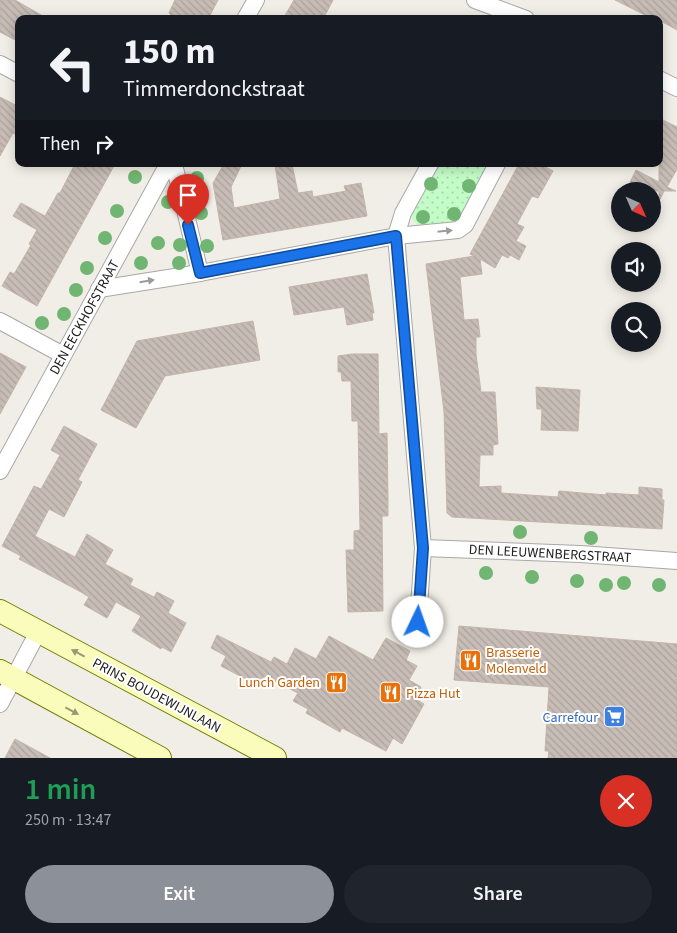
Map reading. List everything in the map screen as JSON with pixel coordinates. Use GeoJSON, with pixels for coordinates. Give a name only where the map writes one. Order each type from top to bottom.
{"type":"FeatureCollection","features":[{"type":"Feature","properties":{"kind":"main road","name":"PRINS BOUDEWIJNLAAN"},"geometry":{"type":"LineString","coordinates":[[0,611],[275,758]]}},
{"type":"Feature","properties":{"kind":"main road"},"geometry":{"type":"LineString","coordinates":[[7,675],[160,758]]}},
{"type":"Feature","properties":{"kind":"street"},"geometry":{"type":"LineString","coordinates":[[247,15],[256,0]]}},
{"type":"Feature","properties":{"kind":"street"},"geometry":{"type":"LineString","coordinates":[[475,0],[510,15]]}},
{"type":"Feature","properties":{"kind":"street"},"geometry":{"type":"LineString","coordinates":[[0,64],[15,72]]}},
{"type":"Feature","properties":{"kind":"street"},"geometry":{"type":"LineString","coordinates":[[663,81],[677,88]]}},
{"type":"Feature","properties":{"kind":"street","name":"DEN EECKHOFSTRAAT"},"geometry":{"type":"LineString","coordinates":[[0,471],[166,167]]}},
{"type":"Feature","properties":{"kind":"street"},"geometry":{"type":"LineString","coordinates":[[175,167],[200,273]]}},
{"type":"Feature","properties":{"kind":"street"},"geometry":{"type":"LineString","coordinates":[[418,622],[423,548],[396,236],[403,213],[428,167]]}},
{"type":"Feature","properties":{"kind":"street"},"geometry":{"type":"LineString","coordinates":[[99,289],[200,273],[396,236],[458,230],[465,225],[495,167]]}},
{"type":"Feature","properties":{"kind":"street"},"geometry":{"type":"LineString","coordinates":[[0,321],[63,355]]}},
{"type":"Feature","properties":{"kind":"street","name":"DEN LEEUWENBERGSTRAAT"},"geometry":{"type":"LineString","coordinates":[[423,548],[580,554],[677,561]]}},
{"type":"Feature","properties":{"kind":"street"},"geometry":{"type":"LineString","coordinates":[[0,704],[7,675],[38,632]]}},
{"type":"Feature","properties":{"kind":"green space"},"geometry":{"type":"Polygon","coordinates":[[[435,167],[486,167],[456,221],[423,226],[414,220],[411,214],[435,167]]]}},
{"type":"Feature","properties":{"kind":"building"},"geometry":{"type":"Polygon","coordinates":[[[0,0],[15,0],[41,15],[15,15],[15,40],[0,32],[0,0]]]}},
{"type":"Feature","properties":{"kind":"building"},"geometry":{"type":"Polygon","coordinates":[[[175,0],[218,0],[210,15],[171,15],[169,13],[175,0]]]}},
{"type":"Feature","properties":{"kind":"building"},"geometry":{"type":"Polygon","coordinates":[[[294,0],[333,0],[325,15],[285,15],[294,0]]]}},
{"type":"Feature","properties":{"kind":"building"},"geometry":{"type":"Polygon","coordinates":[[[615,0],[677,0],[677,30],[663,22],[663,15],[645,15],[615,0]]]}},
{"type":"Feature","properties":{"kind":"building"},"geometry":{"type":"Polygon","coordinates":[[[0,97],[15,105],[15,134],[13,133],[0,156],[0,97]]]}},
{"type":"Feature","properties":{"kind":"building"},"geometry":{"type":"Polygon","coordinates":[[[663,120],[677,127],[677,169],[667,187],[676,191],[664,191],[661,197],[659,167],[663,167],[663,120]]]}},
{"type":"Feature","properties":{"kind":"building"},"geometry":{"type":"Polygon","coordinates":[[[73,167],[113,167],[37,306],[2,286],[10,272],[14,274],[31,245],[29,244],[37,230],[13,216],[21,203],[45,216],[58,193],[60,193],[73,167]]]}},
{"type":"Feature","properties":{"kind":"building"},"geometry":{"type":"Polygon","coordinates":[[[222,167],[241,167],[231,187],[234,208],[280,199],[275,167],[293,167],[298,193],[312,191],[313,197],[346,191],[344,186],[361,183],[367,216],[223,240],[213,183],[222,167]]]}},
{"type":"Feature","properties":{"kind":"building"},"geometry":{"type":"Polygon","coordinates":[[[517,167],[546,167],[553,171],[538,198],[532,196],[517,224],[524,227],[516,241],[526,246],[519,260],[510,255],[508,258],[502,255],[495,268],[480,259],[482,274],[460,277],[464,320],[478,319],[480,337],[476,337],[476,354],[481,392],[495,392],[498,444],[493,445],[493,455],[480,455],[479,487],[501,486],[501,493],[558,497],[559,491],[606,495],[606,493],[639,495],[639,487],[662,489],[662,500],[664,500],[662,529],[452,517],[447,513],[444,412],[426,264],[474,256],[470,254],[517,167]]]}},
{"type":"Feature","properties":{"kind":"building"},"geometry":{"type":"Polygon","coordinates":[[[636,170],[659,182],[630,182],[636,170]]]}},
{"type":"Feature","properties":{"kind":"building"},"geometry":{"type":"Polygon","coordinates":[[[367,274],[374,313],[372,313],[373,320],[347,325],[344,307],[294,315],[289,287],[367,274]]]}},
{"type":"Feature","properties":{"kind":"building"},"geometry":{"type":"Polygon","coordinates":[[[253,321],[260,360],[165,376],[136,428],[101,410],[137,341],[253,321]]]}},
{"type":"Feature","properties":{"kind":"building"},"geometry":{"type":"Polygon","coordinates":[[[0,353],[26,367],[0,414],[0,353]]]}},
{"type":"Feature","properties":{"kind":"building"},"geometry":{"type":"Polygon","coordinates":[[[378,354],[379,434],[387,433],[388,516],[382,516],[383,611],[348,612],[346,550],[354,550],[354,531],[360,530],[358,421],[352,421],[351,381],[342,381],[341,372],[338,372],[338,356],[378,354]]]}},
{"type":"Feature","properties":{"kind":"building"},"geometry":{"type":"Polygon","coordinates":[[[536,387],[580,390],[578,431],[541,430],[542,409],[537,409],[536,387]]]}},
{"type":"Feature","properties":{"kind":"building"},"geometry":{"type":"Polygon","coordinates":[[[64,426],[97,444],[78,480],[82,482],[64,517],[49,509],[35,536],[75,557],[87,534],[113,550],[105,564],[133,579],[130,585],[154,597],[157,592],[174,601],[168,613],[186,623],[171,652],[162,647],[161,649],[132,631],[141,616],[116,602],[107,618],[84,605],[89,597],[19,559],[21,556],[2,546],[34,486],[41,489],[60,455],[51,450],[64,426]]]}},
{"type":"Feature","properties":{"kind":"building","name":"Carrefour"},"geometry":{"type":"Polygon","coordinates":[[[459,626],[677,644],[677,758],[548,758],[549,751],[545,751],[549,687],[454,680],[459,626]]]}},
{"type":"Feature","properties":{"kind":"building"},"geometry":{"type":"Polygon","coordinates":[[[217,635],[271,662],[274,657],[287,664],[295,648],[316,659],[329,636],[373,660],[386,638],[410,651],[406,660],[417,666],[409,680],[421,687],[415,699],[424,704],[402,744],[393,738],[386,751],[342,728],[340,732],[306,713],[308,709],[293,701],[298,693],[265,676],[259,686],[221,666],[226,656],[211,648],[217,635]]]}},
{"type":"Feature","properties":{"kind":"building"},"geometry":{"type":"Polygon","coordinates":[[[15,739],[50,758],[5,758],[15,739]]]}},
{"type":"Feature","properties":{"kind":"place","name":"Brasserie Molenveld"},"geometry":{"type":"Point","coordinates":[470,660]}},
{"type":"Feature","properties":{"kind":"place","name":"Lunch Garden"},"geometry":{"type":"Point","coordinates":[336,682]}},
{"type":"Feature","properties":{"kind":"place","name":"Pizza Hut"},"geometry":{"type":"Point","coordinates":[390,693]}},
{"type":"Feature","properties":{"kind":"place","name":"Carrefour"},"geometry":{"type":"Point","coordinates":[614,717]}},
{"type":"Feature","properties":{"kind":"route"},"geometry":{"type":"LineString","coordinates":[[188,225],[200,273],[396,236],[423,548],[418,622]]}}]}
